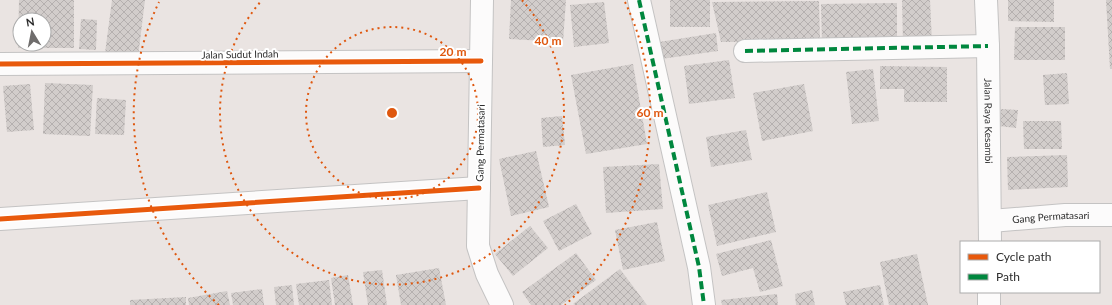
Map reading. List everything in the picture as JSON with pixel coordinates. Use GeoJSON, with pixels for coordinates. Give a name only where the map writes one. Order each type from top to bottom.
{"type":"FeatureCollection","features":[{"type":"Feature","properties":{"kind":"street","name":"Gang Permatasari"},"geometry":{"type":"LineString","coordinates":[[482,0],[478,246],[486,274],[502,305]]}},
{"type":"Feature","properties":{"kind":"street"},"geometry":{"type":"LineString","coordinates":[[639,0],[699,267],[704,305]]}},
{"type":"Feature","properties":{"kind":"street","name":"Jalan Raya Kesambi"},"geometry":{"type":"LineString","coordinates":[[986,0],[988,46],[990,232]]}},
{"type":"Feature","properties":{"kind":"street"},"geometry":{"type":"LineString","coordinates":[[744,51],[988,46]]}},
{"type":"Feature","properties":{"kind":"street","name":"Jalan Sudut Indah"},"geometry":{"type":"LineString","coordinates":[[0,64],[481,61]]}},
{"type":"Feature","properties":{"kind":"street"},"geometry":{"type":"LineString","coordinates":[[0,219],[479,188]]}},
{"type":"Feature","properties":{"kind":"street","name":"Gang Permatasari"},"geometry":{"type":"LineString","coordinates":[[990,232],[1065,215],[1112,215]]}},
{"type":"Feature","properties":{"kind":"street"},"geometry":{"type":"LineString","coordinates":[[989,293],[989,305]]}},
{"type":"Feature","properties":{"kind":"building"},"geometry":{"type":"Polygon","coordinates":[[[19,0],[74,0],[74,48],[52,48],[52,12],[19,12],[19,0]]]}},
{"type":"Feature","properties":{"kind":"building"},"geometry":{"type":"Polygon","coordinates":[[[112,0],[145,0],[138,57],[105,53],[112,0]]]}},
{"type":"Feature","properties":{"kind":"building"},"geometry":{"type":"Polygon","coordinates":[[[511,0],[566,0],[563,42],[509,39],[511,0]]]}},
{"type":"Feature","properties":{"kind":"building"},"geometry":{"type":"Polygon","coordinates":[[[670,0],[710,0],[710,27],[670,27],[670,0]]]}},
{"type":"Feature","properties":{"kind":"building"},"geometry":{"type":"Polygon","coordinates":[[[902,0],[930,0],[932,42],[903,43],[902,0]]]}},
{"type":"Feature","properties":{"kind":"building"},"geometry":{"type":"Polygon","coordinates":[[[1008,0],[1054,0],[1054,22],[1008,21],[1008,0]]]}},
{"type":"Feature","properties":{"kind":"building"},"geometry":{"type":"Polygon","coordinates":[[[1106,0],[1112,0],[1112,69],[1110,69],[1106,0]]]}},
{"type":"Feature","properties":{"kind":"building"},"geometry":{"type":"Polygon","coordinates":[[[819,1],[820,42],[721,42],[712,2],[819,1]]]}},
{"type":"Feature","properties":{"kind":"building"},"geometry":{"type":"Polygon","coordinates":[[[604,2],[609,43],[574,47],[570,5],[604,2]]]}},
{"type":"Feature","properties":{"kind":"building"},"geometry":{"type":"Polygon","coordinates":[[[897,3],[897,42],[822,43],[821,4],[897,3]]]}},
{"type":"Feature","properties":{"kind":"building"},"geometry":{"type":"Polygon","coordinates":[[[81,19],[97,20],[96,50],[79,49],[81,19]]]}},
{"type":"Feature","properties":{"kind":"building"},"geometry":{"type":"Polygon","coordinates":[[[1015,27],[1065,27],[1065,60],[1014,60],[1015,27]]]}},
{"type":"Feature","properties":{"kind":"building"},"geometry":{"type":"Polygon","coordinates":[[[716,33],[718,51],[661,59],[659,42],[716,33]]]}},
{"type":"Feature","properties":{"kind":"building"},"geometry":{"type":"Polygon","coordinates":[[[729,60],[735,98],[689,104],[684,66],[729,60]]]}},
{"type":"Feature","properties":{"kind":"building"},"geometry":{"type":"Polygon","coordinates":[[[633,64],[647,144],[586,154],[571,75],[633,64]]]}},
{"type":"Feature","properties":{"kind":"building"},"geometry":{"type":"Polygon","coordinates":[[[880,66],[947,67],[947,102],[904,102],[904,89],[880,89],[880,66]]]}},
{"type":"Feature","properties":{"kind":"building"},"geometry":{"type":"Polygon","coordinates":[[[873,69],[879,121],[852,124],[846,72],[873,69]]]}},
{"type":"Feature","properties":{"kind":"building"},"geometry":{"type":"Polygon","coordinates":[[[1067,73],[1069,104],[1045,105],[1043,75],[1067,73]]]}},
{"type":"Feature","properties":{"kind":"building"},"geometry":{"type":"Polygon","coordinates":[[[45,83],[93,85],[90,136],[43,134],[45,83]]]}},
{"type":"Feature","properties":{"kind":"building"},"geometry":{"type":"Polygon","coordinates":[[[30,84],[34,130],[7,132],[3,86],[30,84]]]}},
{"type":"Feature","properties":{"kind":"building"},"geometry":{"type":"Polygon","coordinates":[[[804,84],[813,131],[762,141],[753,93],[804,84]]]}},
{"type":"Feature","properties":{"kind":"building"},"geometry":{"type":"Polygon","coordinates":[[[97,98],[126,100],[124,135],[95,134],[97,98]]]}},
{"type":"Feature","properties":{"kind":"building"},"geometry":{"type":"Polygon","coordinates":[[[1001,109],[1018,110],[1016,128],[999,126],[1001,109]]]}},
{"type":"Feature","properties":{"kind":"building"},"geometry":{"type":"Polygon","coordinates":[[[562,116],[565,145],[543,147],[541,118],[562,116]]]}},
{"type":"Feature","properties":{"kind":"building"},"geometry":{"type":"Polygon","coordinates":[[[1023,121],[1061,121],[1062,149],[1024,149],[1023,121]]]}},
{"type":"Feature","properties":{"kind":"building"},"geometry":{"type":"Polygon","coordinates":[[[746,130],[752,160],[711,167],[706,137],[746,130]]]}},
{"type":"Feature","properties":{"kind":"building"},"geometry":{"type":"Polygon","coordinates":[[[536,151],[549,207],[511,216],[499,159],[536,151]]]}},
{"type":"Feature","properties":{"kind":"building"},"geometry":{"type":"Polygon","coordinates":[[[1067,155],[1068,187],[1008,190],[1007,157],[1067,155]]]}},
{"type":"Feature","properties":{"kind":"building"},"geometry":{"type":"Polygon","coordinates":[[[659,164],[663,209],[606,213],[603,167],[659,164]]]}},
{"type":"Feature","properties":{"kind":"building"},"geometry":{"type":"Polygon","coordinates":[[[767,192],[776,232],[717,246],[708,205],[767,192]]]}},
{"type":"Feature","properties":{"kind":"building"},"geometry":{"type":"Polygon","coordinates":[[[576,204],[592,234],[559,251],[543,221],[576,204]]]}},
{"type":"Feature","properties":{"kind":"building"},"geometry":{"type":"Polygon","coordinates":[[[657,222],[665,261],[623,270],[615,230],[657,222]]]}},
{"type":"Feature","properties":{"kind":"building"},"geometry":{"type":"Polygon","coordinates":[[[530,226],[548,248],[513,276],[495,254],[530,226]]]}},
{"type":"Feature","properties":{"kind":"building"},"geometry":{"type":"Polygon","coordinates":[[[771,240],[783,286],[760,292],[753,268],[722,276],[716,254],[771,240]]]}},
{"type":"Feature","properties":{"kind":"building"},"geometry":{"type":"Polygon","coordinates":[[[576,253],[596,280],[561,305],[531,305],[522,292],[576,253]]]}},
{"type":"Feature","properties":{"kind":"building"},"geometry":{"type":"Polygon","coordinates":[[[917,254],[928,305],[889,305],[880,262],[917,254]]]}},
{"type":"Feature","properties":{"kind":"building"},"geometry":{"type":"Polygon","coordinates":[[[439,268],[446,305],[401,305],[396,275],[439,268]]]}},
{"type":"Feature","properties":{"kind":"building"},"geometry":{"type":"Polygon","coordinates":[[[620,269],[647,305],[573,304],[620,269]]]}},
{"type":"Feature","properties":{"kind":"building"},"geometry":{"type":"Polygon","coordinates":[[[382,270],[387,305],[368,305],[363,272],[382,270]]]}},
{"type":"Feature","properties":{"kind":"building"},"geometry":{"type":"Polygon","coordinates":[[[348,275],[353,305],[335,305],[331,278],[348,275]]]}},
{"type":"Feature","properties":{"kind":"building"},"geometry":{"type":"Polygon","coordinates":[[[329,280],[332,305],[299,305],[296,284],[329,280]]]}},
{"type":"Feature","properties":{"kind":"building"},"geometry":{"type":"Polygon","coordinates":[[[292,285],[294,305],[276,305],[274,287],[292,285]]]}},
{"type":"Feature","properties":{"kind":"building"},"geometry":{"type":"Polygon","coordinates":[[[880,285],[884,305],[846,305],[843,292],[880,285]]]}},
{"type":"Feature","properties":{"kind":"building"},"geometry":{"type":"Polygon","coordinates":[[[262,289],[264,305],[233,305],[231,293],[262,289]]]}},
{"type":"Feature","properties":{"kind":"building"},"geometry":{"type":"Polygon","coordinates":[[[812,290],[815,305],[796,305],[795,294],[812,290]]]}},
{"type":"Feature","properties":{"kind":"building"},"geometry":{"type":"Polygon","coordinates":[[[227,291],[230,305],[189,305],[188,298],[227,291]]]}},
{"type":"Feature","properties":{"kind":"building"},"geometry":{"type":"Polygon","coordinates":[[[777,294],[778,305],[722,305],[721,300],[777,294]]]}},
{"type":"Feature","properties":{"kind":"building"},"geometry":{"type":"Polygon","coordinates":[[[186,297],[186,305],[130,305],[130,300],[186,297]]]}},
{"type":"Feature","properties":{"kind":"marked path"},"geometry":{"type":"LineString","coordinates":[[639,0],[699,267],[704,305]]}},
{"type":"Feature","properties":{"kind":"marked path"},"geometry":{"type":"LineString","coordinates":[[745,51],[988,46]]}},
{"type":"Feature","properties":{"kind":"cycle path"},"geometry":{"type":"LineString","coordinates":[[0,64],[481,61]]}},
{"type":"Feature","properties":{"kind":"cycle path"},"geometry":{"type":"LineString","coordinates":[[0,219],[479,188]]}}]}
